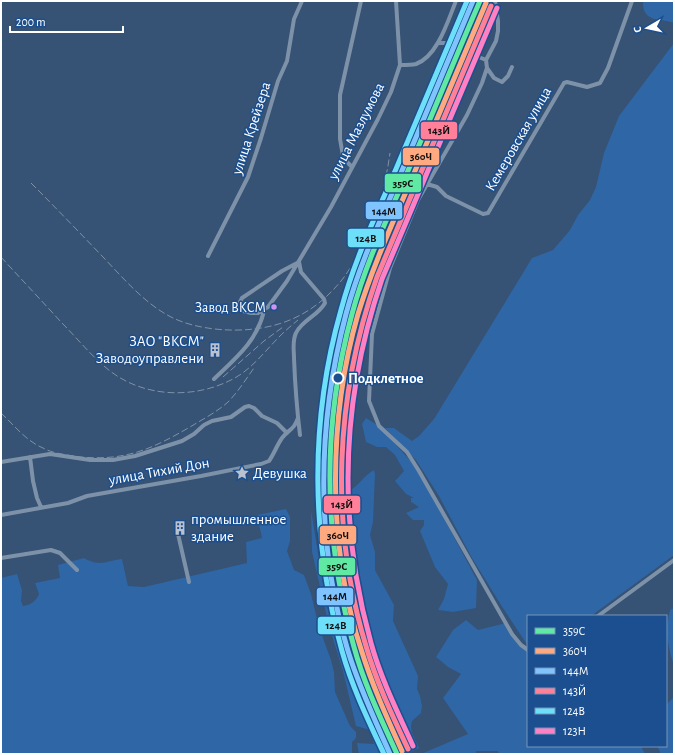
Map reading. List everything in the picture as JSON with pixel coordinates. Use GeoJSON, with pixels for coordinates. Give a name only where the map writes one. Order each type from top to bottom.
{"type":"FeatureCollection","features":[{"type":"Feature","properties":{"kind":"street","name":"улица Крейзера"},"geometry":{"type":"LineString","coordinates":[[208,256],[248,177],[278,81],[287,61],[294,19],[302,1]]}},
{"type":"Feature","properties":{"kind":"street"},"geometry":{"type":"LineString","coordinates":[[352,167],[343,156],[339,125],[340,95],[360,1]]}},
{"type":"Feature","properties":{"kind":"street","name":"улица Мазлумова"},"geometry":{"type":"LineString","coordinates":[[264,310],[287,281],[299,262],[331,207],[391,92],[400,65],[396,1]]}},
{"type":"Feature","properties":{"kind":"street"},"geometry":{"type":"LineString","coordinates":[[400,65],[416,64],[427,57],[439,43],[456,1]]}},
{"type":"Feature","properties":{"kind":"street"},"geometry":{"type":"LineString","coordinates":[[495,1],[498,31],[496,41],[486,60],[487,68],[482,83],[467,115],[418,200],[390,268],[372,334],[369,400],[379,426],[407,452],[512,634],[521,645],[527,649]]}},
{"type":"Feature","properties":{"kind":"street","name":"Кемеровская улица"},"geometry":{"type":"LineString","coordinates":[[427,184],[437,187],[446,196],[483,214],[488,213],[564,83],[568,82],[587,87],[600,83],[608,68],[632,1]]}},
{"type":"Feature","properties":{"kind":"street"},"geometry":{"type":"LineString","coordinates":[[439,43],[448,43],[486,60]]}},
{"type":"Feature","properties":{"kind":"street"},"geometry":{"type":"LineString","coordinates":[[487,68],[494,78],[502,82],[508,76],[512,67]]}},
{"type":"Feature","properties":{"kind":"street"},"geometry":{"type":"LineString","coordinates":[[264,310],[258,313],[243,311],[240,307],[240,302],[242,298],[259,286],[299,262],[301,272],[324,299],[325,303],[321,310],[301,325],[295,334],[294,367],[300,435]]}},
{"type":"Feature","properties":{"kind":"street"},"geometry":{"type":"LineString","coordinates":[[214,379],[244,350],[253,338],[258,329],[264,310]]}},
{"type":"Feature","properties":{"kind":"street"},"geometry":{"type":"LineString","coordinates":[[1,462],[50,454],[90,460],[114,460],[134,456],[182,441],[194,434],[204,425],[212,421],[231,417],[245,407],[249,406],[254,408],[262,416],[277,423],[287,433]]}},
{"type":"Feature","properties":{"kind":"street","name":"улица Тихий Дон"},"geometry":{"type":"LineString","coordinates":[[1,515],[68,503],[87,496],[261,464],[269,461],[278,444],[287,433],[296,426],[298,418]]}},
{"type":"Feature","properties":{"kind":"street"},"geometry":{"type":"LineString","coordinates":[[30,457],[37,498],[42,507]]}},
{"type":"Feature","properties":{"kind":"street"},"geometry":{"type":"LineString","coordinates":[[178,534],[189,582]]}},
{"type":"Feature","properties":{"kind":"street"},"geometry":{"type":"LineString","coordinates":[[1,558],[51,550],[60,553],[77,570]]}},
{"type":"Feature","properties":{"kind":"street"},"geometry":{"type":"LineString","coordinates":[[599,615],[674,560]]}},
{"type":"Feature","properties":{"kind":"shaded area"},"geometry":{"type":"Polygon","coordinates":[[[644,1],[674,1],[674,23],[649,17],[644,9],[644,1]]]}},
{"type":"Feature","properties":{"kind":"shaded area"},"geometry":{"type":"Polygon","coordinates":[[[674,43],[674,555],[592,615],[527,615],[527,644],[472,558],[439,496],[416,460],[385,428],[394,428],[412,441],[419,436],[434,419],[532,258],[553,250],[570,230],[578,215],[590,200],[596,187],[604,153],[619,116],[674,43]]]}},
{"type":"Feature","properties":{"kind":"shaded area"},"geometry":{"type":"Polygon","coordinates":[[[366,418],[379,426],[417,468],[477,580],[476,608],[453,612],[438,610],[444,599],[448,584],[435,567],[420,531],[424,525],[424,520],[413,520],[406,513],[419,507],[411,502],[411,498],[414,498],[406,494],[395,481],[404,471],[395,455],[386,447],[377,447],[366,442],[362,424],[366,418]]]}},
{"type":"Feature","properties":{"kind":"shaded area"},"geometry":{"type":"Polygon","coordinates":[[[346,446],[349,464],[347,486],[349,491],[374,470],[373,522],[370,535],[375,552],[375,570],[394,605],[393,621],[418,676],[417,689],[422,706],[421,713],[412,721],[411,727],[412,733],[419,748],[407,754],[404,754],[381,703],[369,664],[354,596],[340,500],[343,450],[346,446]]]}},
{"type":"Feature","properties":{"kind":"shaded area"},"geometry":{"type":"Polygon","coordinates":[[[286,509],[290,517],[290,541],[287,551],[294,570],[304,575],[311,594],[319,627],[331,660],[334,672],[335,692],[350,726],[356,732],[356,738],[352,742],[352,754],[1,754],[1,578],[17,574],[22,590],[21,601],[23,606],[31,604],[38,596],[39,594],[35,583],[60,578],[58,565],[84,558],[98,563],[122,559],[128,586],[144,587],[247,563],[246,542],[262,538],[257,515],[286,509]]]}},
{"type":"Feature","properties":{"kind":"shaded area"},"geometry":{"type":"Polygon","coordinates":[[[311,510],[323,584],[333,622],[389,754],[359,754],[357,743],[374,744],[370,730],[356,726],[343,671],[329,626],[312,552],[311,510]]]}},
{"type":"Feature","properties":{"kind":"shaded area"},"geometry":{"type":"Polygon","coordinates":[[[674,608],[674,665],[668,645],[667,631],[670,610],[674,608]]]}},
{"type":"Feature","properties":{"kind":"shaded area"},"geometry":{"type":"Polygon","coordinates":[[[466,620],[478,630],[506,623],[512,634],[527,649],[527,747],[642,747],[645,754],[499,754],[498,751],[476,751],[476,754],[421,754],[468,734],[443,698],[461,674],[448,667],[436,657],[453,630],[466,620]]]}},
{"type":"Feature","properties":{"kind":"shaded area"},"geometry":{"type":"Polygon","coordinates":[[[674,697],[674,754],[661,754],[658,748],[667,747],[667,704],[674,697]]]}},
{"type":"Feature","properties":{"kind":"railway"},"geometry":{"type":"LineString","coordinates":[[438,91],[476,1]]}},
{"type":"Feature","properties":{"kind":"railway"},"geometry":{"type":"LineString","coordinates":[[371,697],[345,605],[334,538],[332,466],[334,430],[339,395],[345,359],[363,289],[483,1]]}},
{"type":"Feature","properties":{"kind":"railway"},"geometry":{"type":"LineString","coordinates":[[31,183],[136,291],[163,313],[182,322],[213,329],[254,329],[280,324],[302,314],[323,300],[341,281],[357,255],[393,175],[409,145]]}},
{"type":"Feature","properties":{"kind":"railway"},"geometry":{"type":"LineString","coordinates":[[384,186],[390,153]]}},
{"type":"Feature","properties":{"kind":"railway"},"geometry":{"type":"LineString","coordinates":[[394,226],[414,185],[429,160]]}},
{"type":"Feature","properties":{"kind":"railway"},"geometry":{"type":"LineString","coordinates":[[1,257],[103,366],[124,380],[154,391],[170,393],[203,390],[218,386],[233,379],[252,365],[298,320]]}},
{"type":"Feature","properties":{"kind":"railway"},"geometry":{"type":"LineString","coordinates":[[223,377],[264,341],[283,327]]}},
{"type":"Feature","properties":{"kind":"railway"},"geometry":{"type":"LineString","coordinates":[[1,413],[31,441],[52,452],[97,458],[125,455],[138,452],[163,442],[224,406],[239,390],[254,368]]}},
{"type":"Feature","properties":{"kind":"transit line","name":"124В"},"geometry":{"type":"LineString","coordinates":[[384,754],[361,703],[346,664],[332,609],[324,566],[318,480],[319,438],[323,395],[341,310],[352,274],[467,1]]}},
{"type":"Feature","properties":{"kind":"transit line","name":"144М"},"geometry":{"type":"LineString","coordinates":[[390,754],[352,664],[337,609],[325,525],[325,440],[329,398],[336,356],[346,314],[357,278],[473,1]]}},
{"type":"Feature","properties":{"kind":"transit line","name":"359С"},"geometry":{"type":"LineString","coordinates":[[397,754],[373,701],[358,661],[344,606],[336,564],[330,480],[331,439],[335,397],[342,355],[363,278],[384,225],[480,1]]}},
{"type":"Feature","properties":{"kind":"transit line","name":"360Ч"},"geometry":{"type":"LineString","coordinates":[[402,751],[365,662],[350,609],[342,568],[337,525],[336,482],[337,439],[341,396],[348,354],[358,314],[370,278],[486,3]]}},
{"type":"Feature","properties":{"kind":"transit line","name":"143Й"},"geometry":{"type":"LineString","coordinates":[[408,749],[379,685],[366,646],[354,600],[346,554],[342,507],[342,461],[345,414],[352,368],[363,322],[377,277],[491,6]]}},
{"type":"Feature","properties":{"kind":"transit line","name":"123Н"},"geometry":{"type":"LineString","coordinates":[[413,746],[380,670],[371,643],[360,597],[353,552],[349,506],[348,460],[352,415],[358,369],[368,324],[382,279],[497,8]]}},
{"type":"Feature","properties":{"kind":"place","name":"Завод ВКСМ"},"geometry":{"type":"Point","coordinates":[274,307]}},
{"type":"Feature","properties":{"kind":"place","name":"ЗАО \"ВКСМ\" Заводоуправлени"},"geometry":{"type":"Point","coordinates":[215,350]}},
{"type":"Feature","properties":{"kind":"place","name":"Подклетное"},"geometry":{"type":"Point","coordinates":[338,378]}},
{"type":"Feature","properties":{"kind":"place","name":"Девушка"},"geometry":{"type":"Point","coordinates":[242,473]}},
{"type":"Feature","properties":{"kind":"place","name":"промышленное здание"},"geometry":{"type":"Point","coordinates":[180,528]}}]}
